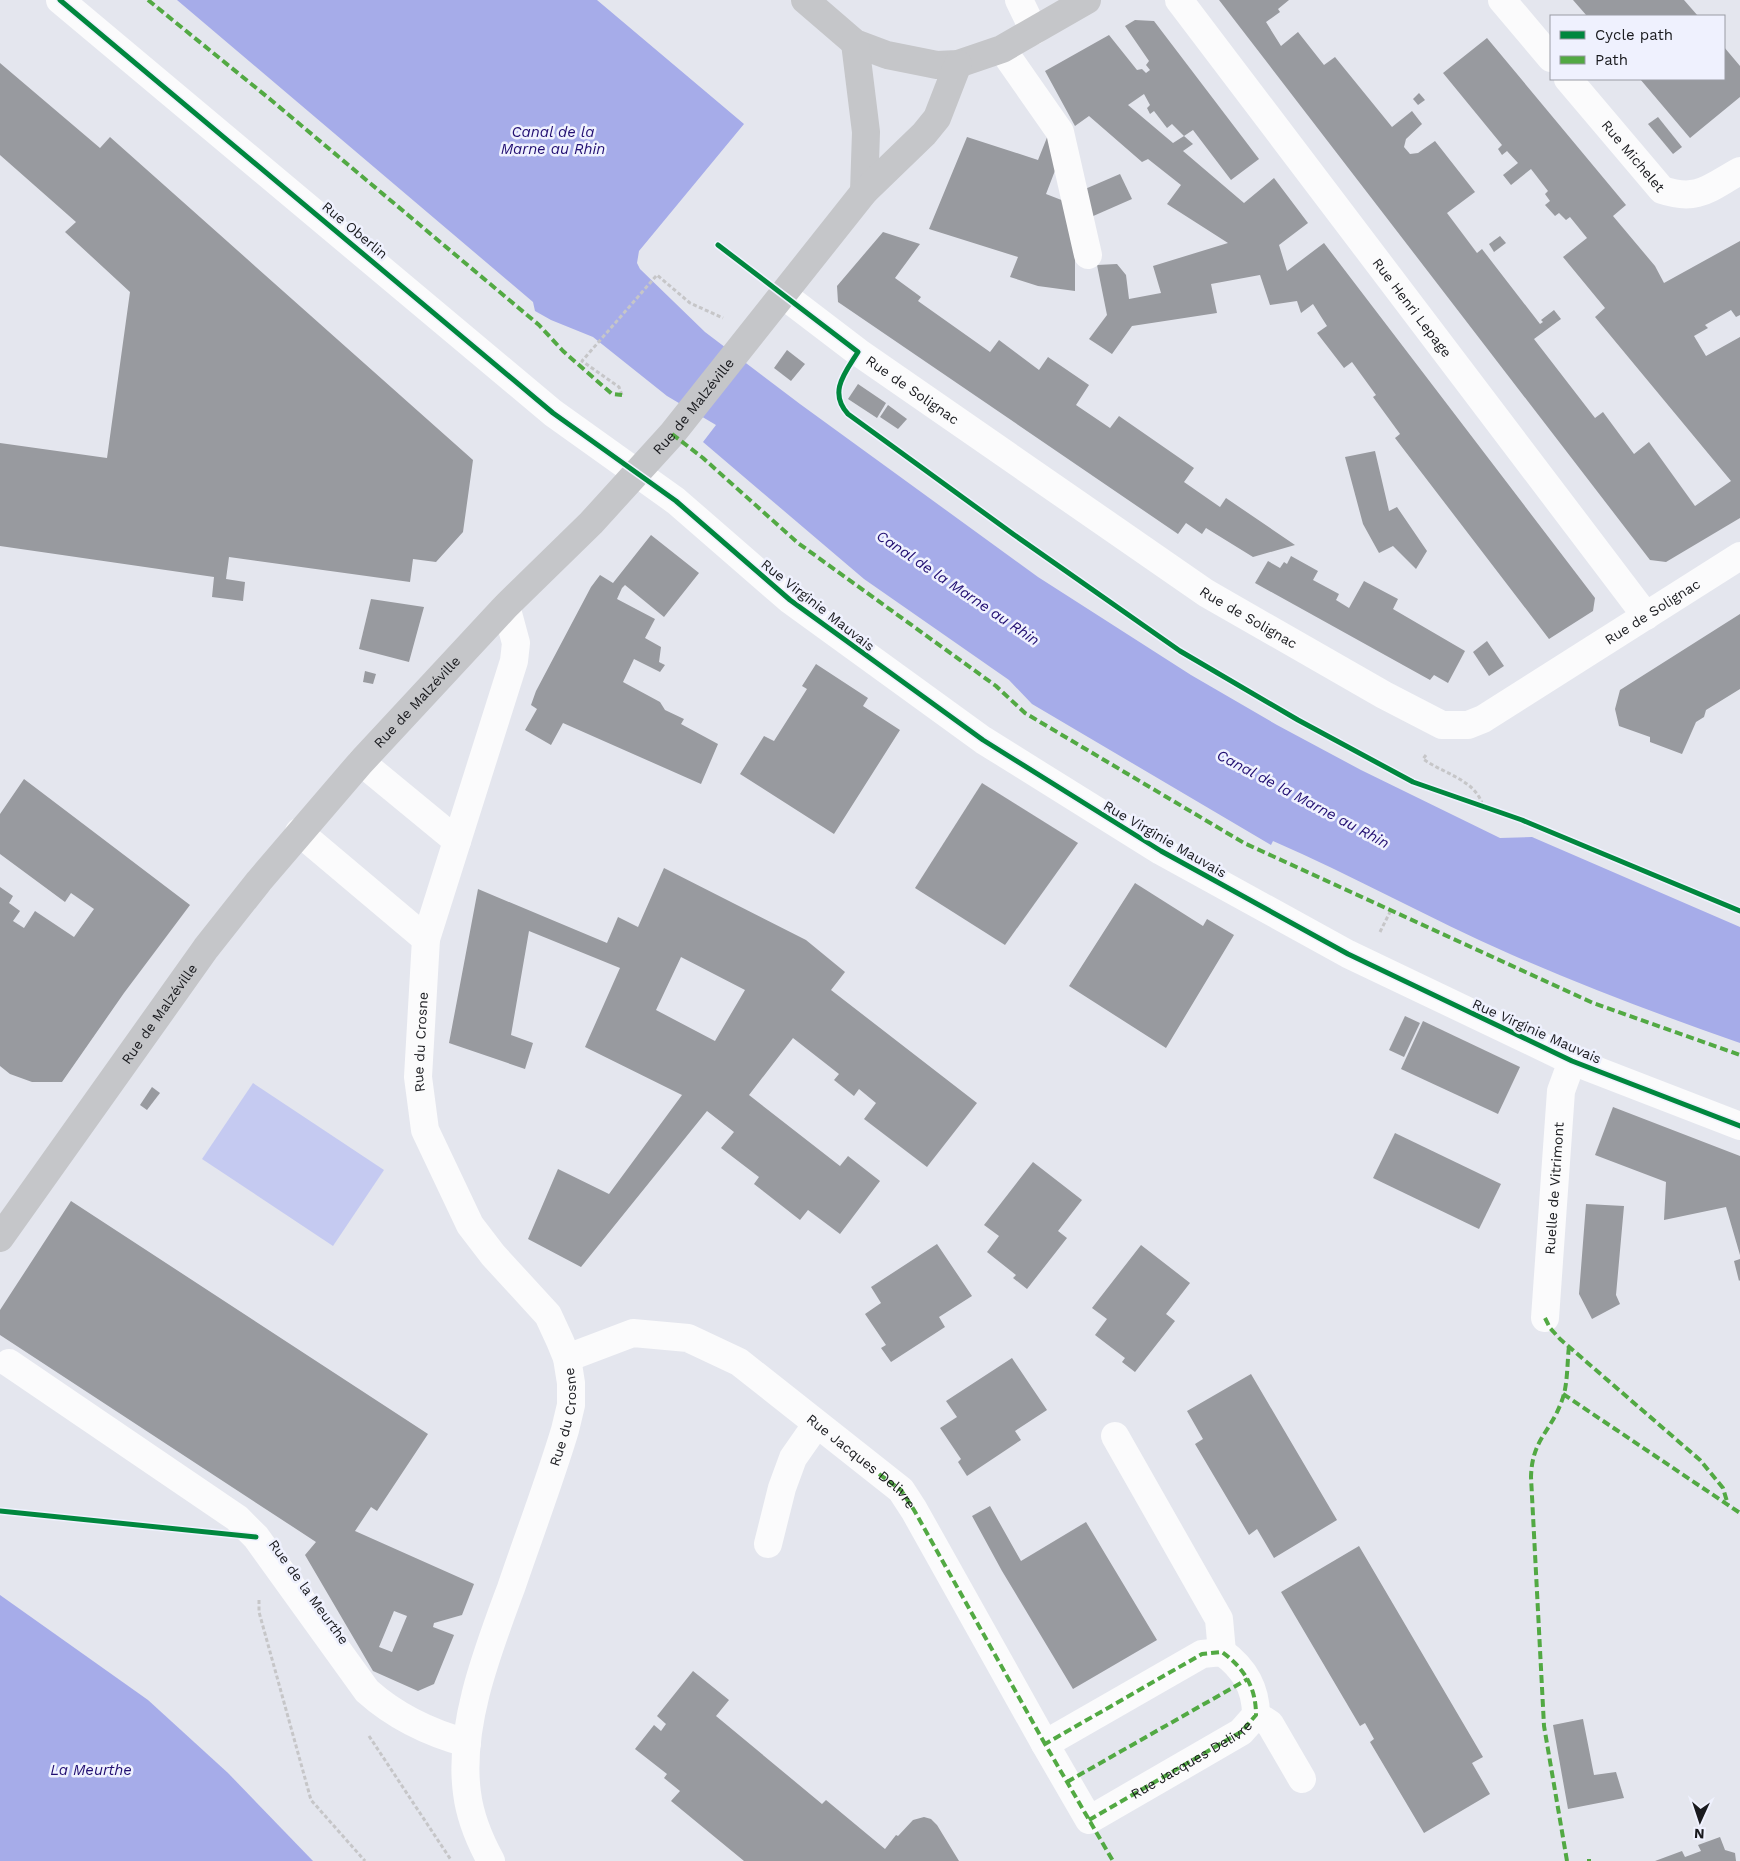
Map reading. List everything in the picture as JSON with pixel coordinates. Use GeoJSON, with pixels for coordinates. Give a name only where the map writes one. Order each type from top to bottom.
{"type":"FeatureCollection","features":[{"type":"Feature","properties":{"kind":"main road"},"geometry":{"type":"LineString","coordinates":[[805,0],[855,42],[887,55],[920,63],[958,64],[1002,49],[1087,0]]}},
{"type":"Feature","properties":{"kind":"main road"},"geometry":{"type":"LineString","coordinates":[[855,42],[866,132],[864,192]]}},
{"type":"Feature","properties":{"kind":"main road","name":"Rue de Malzéville"},"geometry":{"type":"LineString","coordinates":[[0,1238],[206,948],[299,832],[361,762],[506,606],[591,523],[637,473],[688,413],[864,192],[924,134],[937,118],[958,64]]}},
{"type":"Feature","properties":{"kind":"street","name":"Rue Oberlin"},"geometry":{"type":"LineString","coordinates":[[60,0],[553,413],[637,473]]}},
{"type":"Feature","properties":{"kind":"street"},"geometry":{"type":"LineString","coordinates":[[1018,0],[1034,31]]}},
{"type":"Feature","properties":{"kind":"street","name":"Rue Henri Lepage"},"geometry":{"type":"LineString","coordinates":[[1179,0],[1646,616]]}},
{"type":"Feature","properties":{"kind":"street"},"geometry":{"type":"LineString","coordinates":[[1502,0],[1550,57]]}},
{"type":"Feature","properties":{"kind":"street"},"geometry":{"type":"LineString","coordinates":[[1002,49],[1060,132],[1088,256]]}},
{"type":"Feature","properties":{"kind":"street","name":"Rue Michelet"},"geometry":{"type":"LineString","coordinates":[[1569,80],[1662,190],[1680,196],[1697,195],[1740,171]]}},
{"type":"Feature","properties":{"kind":"street","name":"Rue de Solignac"},"geometry":{"type":"LineString","coordinates":[[782,294],[858,352],[1206,593],[1384,695],[1442,724],[1468,725],[1483,719],[1740,556]]}},
{"type":"Feature","properties":{"kind":"street","name":"Rue Virginie Mauvais"},"geometry":{"type":"LineString","coordinates":[[637,473],[676,501],[798,606],[945,714],[1161,852],[1348,954],[1572,1061],[1740,1126]]}},
{"type":"Feature","properties":{"kind":"street","name":"Rue du Crosne"},"geometry":{"type":"LineString","coordinates":[[491,1861],[475,1826],[467,1793],[467,1744],[471,1713],[490,1642],[565,1430],[572,1405],[571,1383],[566,1358],[548,1315],[488,1250],[470,1225],[425,1130],[418,1077],[426,939],[514,661],[516,643],[506,606]]}},
{"type":"Feature","properties":{"kind":"street"},"geometry":{"type":"LineString","coordinates":[[361,762],[457,841]]}},
{"type":"Feature","properties":{"kind":"street"},"geometry":{"type":"LineString","coordinates":[[299,832],[426,939]]}},
{"type":"Feature","properties":{"kind":"street","name":"Ruelle de Vitrimont"},"geometry":{"type":"LineString","coordinates":[[1546,1318],[1562,1091],[1572,1061]]}},
{"type":"Feature","properties":{"kind":"street","name":"Rue Jacques Delivre"},"geometry":{"type":"LineString","coordinates":[[566,1358],[633,1333],[688,1338],[739,1362],[816,1425],[901,1490],[1088,1820],[1241,1732],[1256,1715],[1256,1696],[1248,1679],[1234,1661],[1222,1652]]}},
{"type":"Feature","properties":{"kind":"street","name":"Rue de la Meurthe"},"geometry":{"type":"LineString","coordinates":[[9,1363],[237,1518],[256,1537],[367,1691],[382,1705],[434,1734],[467,1744]]}},
{"type":"Feature","properties":{"kind":"street"},"geometry":{"type":"LineString","coordinates":[[768,1544],[782,1488],[793,1458],[816,1425]]}},
{"type":"Feature","properties":{"kind":"street"},"geometry":{"type":"LineString","coordinates":[[1045,1744],[1202,1654],[1222,1652],[1219,1619],[1115,1436]]}},
{"type":"Feature","properties":{"kind":"street"},"geometry":{"type":"LineString","coordinates":[[1256,1715],[1270,1724],[1302,1779]]}},
{"type":"Feature","properties":{"kind":"path"},"geometry":{"type":"LineString","coordinates":[[622,395],[619,388],[582,361],[586,355],[657,274],[690,303]]}},
{"type":"Feature","properties":{"kind":"path"},"geometry":{"type":"LineString","coordinates":[[1423,759],[1468,784],[1478,792],[1483,807]]}},
{"type":"Feature","properties":{"kind":"path"},"geometry":{"type":"LineString","coordinates":[[1386,919],[1391,910]]}},
{"type":"Feature","properties":{"kind":"path"},"geometry":{"type":"LineString","coordinates":[[281,1572],[260,1595],[259,1612],[311,1800],[365,1861]]}},
{"type":"Feature","properties":{"kind":"shaded area"},"geometry":{"type":"Polygon","coordinates":[[[253,1083],[384,1170],[333,1246],[202,1159],[253,1083]]]}},
{"type":"Feature","properties":{"kind":"water","name":"Canal de la Marne au Rhin"},"geometry":{"type":"Polygon","coordinates":[[[177,0],[597,0],[744,124],[639,251],[637,263],[640,269],[705,332],[800,404],[1038,577],[1191,675],[1277,725],[1361,770],[1500,838],[1532,837],[1740,927],[1740,1043],[1624,1001],[1538,966],[1480,941],[1303,854],[1273,841],[1271,845],[1032,704],[1009,680],[864,579],[703,442],[716,425],[667,396],[593,337],[551,320],[535,311],[533,302],[177,0]]]}},
{"type":"Feature","properties":{"kind":"water","name":"La Meurthe"},"geometry":{"type":"Polygon","coordinates":[[[0,1595],[148,1700],[228,1773],[313,1861],[0,1861],[0,1595]]]}},
{"type":"Feature","properties":{"kind":"building"},"geometry":{"type":"Polygon","coordinates":[[[1219,0],[1289,0],[1278,9],[1280,12],[1266,22],[1281,46],[1298,32],[1324,65],[1335,57],[1392,127],[1412,111],[1422,124],[1406,139],[1404,147],[1410,154],[1418,153],[1435,141],[1475,192],[1447,213],[1477,253],[1482,249],[1540,324],[1543,322],[1541,320],[1554,310],[1561,319],[1534,339],[1595,418],[1603,412],[1634,454],[1649,442],[1695,506],[1731,481],[1595,317],[1605,308],[1563,257],[1587,238],[1570,217],[1566,220],[1559,213],[1555,216],[1545,205],[1550,201],[1545,194],[1548,191],[1531,169],[1511,185],[1503,175],[1518,163],[1507,151],[1502,155],[1498,149],[1502,145],[1443,73],[1487,38],[1626,205],[1613,216],[1655,266],[1664,283],[1740,241],[1740,315],[1736,317],[1731,310],[1705,325],[1708,328],[1694,336],[1706,356],[1740,337],[1740,518],[1666,562],[1650,560],[1219,0]]]}},
{"type":"Feature","properties":{"kind":"building"},"geometry":{"type":"Polygon","coordinates":[[[1573,0],[1684,0],[1697,15],[1586,15],[1573,0]]]}},
{"type":"Feature","properties":{"kind":"building"},"geometry":{"type":"Polygon","coordinates":[[[1135,20],[1154,21],[1259,159],[1231,180],[1193,130],[1184,136],[1193,144],[1183,151],[1244,203],[1274,178],[1308,223],[1279,245],[1287,271],[1324,243],[1595,598],[1593,611],[1549,639],[1395,438],[1400,434],[1373,397],[1376,395],[1352,362],[1344,368],[1317,333],[1327,326],[1313,304],[1301,313],[1297,301],[1270,305],[1260,275],[1211,284],[1217,313],[1132,326],[1112,354],[1089,339],[1107,315],[1097,265],[1117,264],[1126,275],[1129,299],[1161,293],[1153,266],[1228,243],[1167,204],[1181,185],[1148,159],[1142,162],[1089,116],[1075,126],[1045,71],[1109,35],[1137,70],[1142,69],[1146,73],[1150,70],[1146,65],[1149,61],[1125,26],[1135,20]],[[1144,94],[1128,105],[1173,143],[1184,136],[1172,124],[1167,128],[1154,111],[1150,114],[1147,108],[1150,105],[1144,94]]]}},
{"type":"Feature","properties":{"kind":"building"},"geometry":{"type":"Polygon","coordinates":[[[1725,48],[1740,66],[1740,97],[1690,138],[1641,80],[1725,80],[1725,48]]]}},
{"type":"Feature","properties":{"kind":"building"},"geometry":{"type":"Polygon","coordinates":[[[0,63],[100,148],[110,137],[473,460],[463,532],[436,562],[413,559],[410,582],[229,557],[226,579],[245,582],[243,601],[212,597],[214,577],[0,546],[0,443],[107,458],[130,292],[65,232],[76,222],[0,155],[0,63]]]}},
{"type":"Feature","properties":{"kind":"building"},"geometry":{"type":"Polygon","coordinates":[[[1419,93],[1425,100],[1418,105],[1413,99],[1419,93]]]}},
{"type":"Feature","properties":{"kind":"building"},"geometry":{"type":"Polygon","coordinates":[[[1658,117],[1682,147],[1673,154],[1648,124],[1658,117]]]}},
{"type":"Feature","properties":{"kind":"building"},"geometry":{"type":"Polygon","coordinates":[[[1048,135],[1056,168],[1046,194],[1064,201],[1075,249],[1075,291],[1038,286],[1010,277],[1018,257],[929,229],[967,137],[1038,160],[1048,135]]]}},
{"type":"Feature","properties":{"kind":"building"},"geometry":{"type":"Polygon","coordinates":[[[1120,174],[1132,199],[1091,217],[1085,189],[1120,174]]]}},
{"type":"Feature","properties":{"kind":"building"},"geometry":{"type":"Polygon","coordinates":[[[883,232],[920,244],[895,278],[921,297],[918,301],[990,352],[999,340],[1039,370],[1048,357],[1089,385],[1076,405],[1110,428],[1119,416],[1194,468],[1184,482],[1220,507],[1226,498],[1295,545],[1253,557],[1206,528],[1202,534],[1186,523],[1178,534],[838,302],[837,286],[883,232]]]}},
{"type":"Feature","properties":{"kind":"building"},"geometry":{"type":"Polygon","coordinates":[[[1500,236],[1506,243],[1494,252],[1489,244],[1500,236]]]}},
{"type":"Feature","properties":{"kind":"building"},"geometry":{"type":"Polygon","coordinates":[[[787,350],[805,364],[791,381],[774,368],[787,350]]]}},
{"type":"Feature","properties":{"kind":"building"},"geometry":{"type":"Polygon","coordinates":[[[858,384],[886,403],[877,418],[848,399],[858,384]]]}},
{"type":"Feature","properties":{"kind":"building"},"geometry":{"type":"Polygon","coordinates":[[[888,405],[907,419],[898,429],[880,417],[888,405]]]}},
{"type":"Feature","properties":{"kind":"building"},"geometry":{"type":"Polygon","coordinates":[[[1375,451],[1389,511],[1397,507],[1427,551],[1416,569],[1393,546],[1379,553],[1363,524],[1345,457],[1375,451]]]}},
{"type":"Feature","properties":{"kind":"building"},"geometry":{"type":"Polygon","coordinates":[[[651,535],[699,573],[664,617],[625,585],[622,588],[617,599],[655,619],[645,638],[661,647],[659,662],[665,665],[660,672],[634,659],[623,682],[660,702],[665,710],[684,719],[681,724],[718,744],[701,784],[563,723],[551,745],[525,730],[537,709],[531,705],[536,691],[591,587],[600,575],[613,583],[651,535]]]}},
{"type":"Feature","properties":{"kind":"building"},"geometry":{"type":"Polygon","coordinates":[[[1291,556],[1318,571],[1313,580],[1339,594],[1336,600],[1349,608],[1364,581],[1398,599],[1393,609],[1465,651],[1448,683],[1434,675],[1430,680],[1255,583],[1268,561],[1280,568],[1284,562],[1287,564],[1291,556]]]}},
{"type":"Feature","properties":{"kind":"building"},"geometry":{"type":"Polygon","coordinates":[[[371,599],[424,607],[409,662],[359,649],[371,599]]]}},
{"type":"Feature","properties":{"kind":"building"},"geometry":{"type":"Polygon","coordinates":[[[1740,614],[1740,689],[1706,710],[1704,717],[1696,722],[1682,754],[1650,742],[1650,737],[1619,726],[1615,709],[1620,690],[1740,614]]]}},
{"type":"Feature","properties":{"kind":"building"},"geometry":{"type":"Polygon","coordinates":[[[1487,641],[1504,666],[1489,676],[1473,652],[1487,641]]]}},
{"type":"Feature","properties":{"kind":"building"},"geometry":{"type":"Polygon","coordinates":[[[816,664],[868,698],[863,706],[900,730],[834,834],[740,774],[764,736],[774,741],[807,689],[802,686],[816,664]]]}},
{"type":"Feature","properties":{"kind":"building"},"geometry":{"type":"Polygon","coordinates":[[[365,671],[376,674],[373,684],[363,682],[365,671]]]}},
{"type":"Feature","properties":{"kind":"building"},"geometry":{"type":"Polygon","coordinates":[[[24,779],[190,905],[124,993],[62,1082],[32,1082],[10,1074],[0,1066],[0,887],[13,896],[9,903],[20,911],[13,921],[24,928],[35,911],[74,937],[94,909],[71,893],[65,902],[0,854],[0,814],[24,779]]]}},
{"type":"Feature","properties":{"kind":"building"},"geometry":{"type":"Polygon","coordinates":[[[982,783],[1078,843],[1005,945],[915,888],[982,783]]]}},
{"type":"Feature","properties":{"kind":"building"},"geometry":{"type":"Polygon","coordinates":[[[664,868],[806,940],[845,972],[831,990],[977,1103],[927,1167],[864,1119],[876,1103],[859,1089],[854,1096],[834,1080],[839,1074],[793,1038],[749,1095],[840,1166],[848,1156],[880,1181],[840,1234],[808,1210],[800,1220],[754,1184],[759,1177],[721,1148],[734,1132],[707,1111],[581,1267],[528,1239],[558,1169],[609,1194],[682,1095],[585,1047],[620,968],[529,931],[511,1035],[533,1043],[525,1069],[449,1043],[478,889],[607,943],[618,917],[638,927],[664,868]],[[681,957],[656,1010],[715,1041],[745,990],[681,957]]]}},
{"type":"Feature","properties":{"kind":"building"},"geometry":{"type":"Polygon","coordinates":[[[1135,883],[1203,926],[1207,919],[1234,935],[1166,1048],[1069,986],[1135,883]]]}},
{"type":"Feature","properties":{"kind":"building"},"geometry":{"type":"Polygon","coordinates":[[[1405,1016],[1420,1023],[1404,1057],[1389,1050],[1405,1016]]]}},
{"type":"Feature","properties":{"kind":"building"},"geometry":{"type":"Polygon","coordinates":[[[1423,1021],[1520,1067],[1498,1114],[1401,1069],[1423,1021]]]}},
{"type":"Feature","properties":{"kind":"building"},"geometry":{"type":"Polygon","coordinates":[[[152,1087],[160,1093],[147,1110],[140,1105],[152,1087]]]}},
{"type":"Feature","properties":{"kind":"building"},"geometry":{"type":"Polygon","coordinates":[[[1613,1107],[1740,1156],[1740,1255],[1726,1207],[1664,1220],[1666,1182],[1595,1155],[1613,1107]]]}},
{"type":"Feature","properties":{"kind":"building"},"geometry":{"type":"Polygon","coordinates":[[[1395,1133],[1501,1184],[1479,1229],[1373,1178],[1395,1133]]]}},
{"type":"Feature","properties":{"kind":"building"},"geometry":{"type":"Polygon","coordinates":[[[1033,1162],[1082,1200],[1058,1231],[1067,1238],[1027,1289],[1013,1278],[1016,1275],[987,1252],[999,1236],[984,1225],[1033,1162]]]}},
{"type":"Feature","properties":{"kind":"building"},"geometry":{"type":"Polygon","coordinates":[[[71,1201],[428,1434],[377,1511],[371,1507],[355,1531],[474,1584],[462,1615],[434,1623],[433,1627],[454,1635],[434,1684],[418,1691],[373,1671],[305,1555],[316,1542],[0,1335],[0,1310],[71,1201]],[[394,1611],[379,1647],[392,1652],[407,1616],[394,1611]]]}},
{"type":"Feature","properties":{"kind":"building"},"geometry":{"type":"Polygon","coordinates":[[[1586,1204],[1624,1206],[1616,1295],[1620,1304],[1592,1319],[1579,1294],[1586,1204]]]}},
{"type":"Feature","properties":{"kind":"building"},"geometry":{"type":"Polygon","coordinates":[[[937,1244],[972,1296],[939,1317],[945,1327],[891,1362],[881,1348],[886,1345],[865,1314],[881,1303],[871,1287],[937,1244]]]}},
{"type":"Feature","properties":{"kind":"building"},"geometry":{"type":"Polygon","coordinates":[[[1141,1245],[1190,1283],[1166,1314],[1175,1321],[1135,1372],[1122,1362],[1125,1358],[1095,1335],[1107,1319],[1092,1308],[1141,1245]]]}},
{"type":"Feature","properties":{"kind":"building"},"geometry":{"type":"Polygon","coordinates":[[[1740,1259],[1740,1280],[1739,1281],[1734,1261],[1740,1259]]]}},
{"type":"Feature","properties":{"kind":"building"},"geometry":{"type":"Polygon","coordinates":[[[1012,1358],[1047,1410],[1015,1431],[1021,1440],[967,1476],[958,1462],[961,1459],[940,1428],[957,1417],[946,1401],[1012,1358]]]}},
{"type":"Feature","properties":{"kind":"building"},"geometry":{"type":"Polygon","coordinates":[[[1251,1374],[1337,1520],[1274,1558],[1257,1529],[1249,1535],[1195,1444],[1203,1439],[1187,1411],[1251,1374]]]}},
{"type":"Feature","properties":{"kind":"building"},"geometry":{"type":"Polygon","coordinates":[[[990,1506],[1021,1561],[1086,1522],[1157,1640],[1073,1689],[1002,1571],[972,1516],[990,1506]]]}},
{"type":"Feature","properties":{"kind":"building"},"geometry":{"type":"Polygon","coordinates":[[[1359,1546],[1483,1757],[1472,1763],[1490,1794],[1424,1833],[1370,1742],[1374,1739],[1365,1723],[1360,1726],[1281,1592],[1359,1546]]]}},
{"type":"Feature","properties":{"kind":"building"},"geometry":{"type":"Polygon","coordinates":[[[693,1671],[729,1700],[716,1716],[822,1804],[826,1800],[885,1849],[896,1835],[898,1836],[913,1820],[924,1817],[931,1819],[937,1825],[959,1861],[744,1861],[671,1801],[680,1791],[664,1778],[667,1774],[635,1749],[654,1725],[661,1731],[666,1724],[657,1716],[693,1671]]]}},
{"type":"Feature","properties":{"kind":"building"},"geometry":{"type":"Polygon","coordinates":[[[1583,1719],[1594,1775],[1616,1772],[1624,1798],[1568,1809],[1553,1725],[1583,1719]]]}},
{"type":"Feature","properties":{"kind":"building"},"geometry":{"type":"Polygon","coordinates":[[[1720,1837],[1725,1850],[1735,1853],[1736,1861],[1655,1861],[1682,1851],[1685,1857],[1701,1851],[1698,1845],[1720,1837]]]}},
{"type":"Feature","properties":{"kind":"marked path"},"geometry":{"type":"LineString","coordinates":[[148,0],[271,100],[539,325],[563,351],[612,394],[622,395]]}},
{"type":"Feature","properties":{"kind":"marked path"},"geometry":{"type":"LineString","coordinates":[[672,434],[703,458],[798,543],[996,686],[1025,713],[1244,843],[1593,1003],[1740,1055]]}},
{"type":"Feature","properties":{"kind":"marked path"},"geometry":{"type":"LineString","coordinates":[[1545,1318],[1550,1328],[1560,1339],[1700,1460],[1723,1488],[1728,1505]]}},
{"type":"Feature","properties":{"kind":"marked path"},"geometry":{"type":"LineString","coordinates":[[1567,1861],[1544,1726],[1531,1477],[1534,1454],[1563,1397],[1569,1346]]}},
{"type":"Feature","properties":{"kind":"marked path"},"geometry":{"type":"LineString","coordinates":[[1563,1394],[1740,1513]]}},
{"type":"Feature","properties":{"kind":"marked path"},"geometry":{"type":"LineString","coordinates":[[879,1474],[901,1490],[914,1510],[1045,1744]]}},
{"type":"Feature","properties":{"kind":"marked path"},"geometry":{"type":"LineString","coordinates":[[1089,1820],[1241,1732],[1256,1715],[1251,1687],[1237,1665],[1230,1658],[1222,1652],[1202,1654],[1045,1744],[1113,1861]]}},
{"type":"Feature","properties":{"kind":"marked path"},"geometry":{"type":"LineString","coordinates":[[1067,1782],[1248,1679]]}},
{"type":"Feature","properties":{"kind":"cycle path"},"geometry":{"type":"LineString","coordinates":[[60,0],[553,413],[676,501],[790,600],[983,740],[1161,851],[1348,954],[1572,1061],[1740,1126]]}},
{"type":"Feature","properties":{"kind":"cycle path"},"geometry":{"type":"LineString","coordinates":[[718,245],[858,352],[844,375],[839,390],[839,398],[848,414],[1013,534],[1180,651],[1298,720],[1413,782],[1522,820],[1740,911]]}},
{"type":"Feature","properties":{"kind":"cycle path"},"geometry":{"type":"LineString","coordinates":[[0,1511],[256,1537]]}}]}
